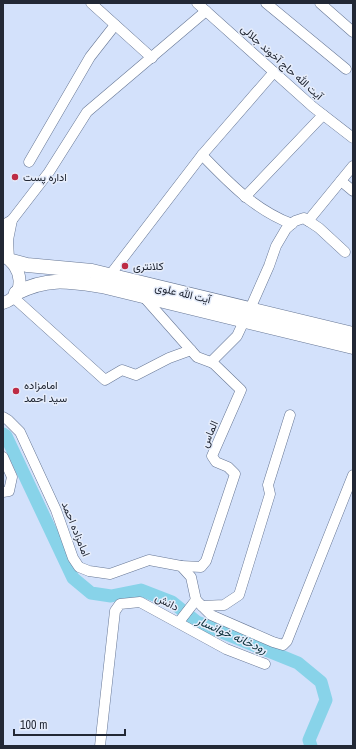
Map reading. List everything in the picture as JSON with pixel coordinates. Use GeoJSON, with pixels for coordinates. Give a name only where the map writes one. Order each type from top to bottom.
{"type":"FeatureCollection","features":[{"type":"Feature","properties":{"kind":"highway","name":"آیت الله علوی"},"geometry":{"type":"LineString","coordinates":[[8,259],[27,265],[92,271],[353,347]]}},
{"type":"Feature","properties":{"kind":"highway","name":"آیت الله علوی"},"geometry":{"type":"LineString","coordinates":[[11,298],[43,283],[64,280],[102,286],[143,296],[353,334]]}},
{"type":"Feature","properties":{"kind":"main road"},"geometry":{"type":"LineString","coordinates":[[8,259],[19,273],[20,280],[11,298]]}},
{"type":"Feature","properties":{"kind":"street"},"geometry":{"type":"LineString","coordinates":[[91,3],[152,58]]}},
{"type":"Feature","properties":{"kind":"street","name":"آیت الله حاج آخوند جلالی"},"geometry":{"type":"LineString","coordinates":[[197,3],[274,72],[353,138]]}},
{"type":"Feature","properties":{"kind":"street"},"geometry":{"type":"LineString","coordinates":[[266,3],[346,68]]}},
{"type":"Feature","properties":{"kind":"street"},"geometry":{"type":"LineString","coordinates":[[320,3],[353,32]]}},
{"type":"Feature","properties":{"kind":"street"},"geometry":{"type":"LineString","coordinates":[[3,236],[12,220],[49,172],[87,112],[112,89],[152,58],[206,11]]}},
{"type":"Feature","properties":{"kind":"street"},"geometry":{"type":"LineString","coordinates":[[29,162],[90,57],[115,25]]}},
{"type":"Feature","properties":{"kind":"street"},"geometry":{"type":"LineString","coordinates":[[110,276],[202,155],[274,72]]}},
{"type":"Feature","properties":{"kind":"street"},"geometry":{"type":"LineString","coordinates":[[246,197],[323,114]]}},
{"type":"Feature","properties":{"kind":"street"},"geometry":{"type":"LineString","coordinates":[[202,155],[224,179],[246,197],[276,218],[292,224]]}},
{"type":"Feature","properties":{"kind":"street"},"geometry":{"type":"LineString","coordinates":[[308,221],[353,166]]}},
{"type":"Feature","properties":{"kind":"street"},"geometry":{"type":"LineString","coordinates":[[341,181],[353,191]]}},
{"type":"Feature","properties":{"kind":"street"},"geometry":{"type":"LineString","coordinates":[[143,296],[197,357],[213,363],[213,360],[237,336],[276,246],[286,229],[304,218],[345,252]]}},
{"type":"Feature","properties":{"kind":"street"},"geometry":{"type":"LineString","coordinates":[[3,225],[12,220]]}},
{"type":"Feature","properties":{"kind":"street"},"geometry":{"type":"LineString","coordinates":[[8,259],[8,240],[12,220]]}},
{"type":"Feature","properties":{"kind":"street"},"geometry":{"type":"LineString","coordinates":[[11,298],[105,380],[122,370],[136,375],[169,358],[192,350]]}},
{"type":"Feature","properties":{"kind":"street","name":"الماس"},"geometry":{"type":"LineString","coordinates":[[181,566],[201,567],[206,561],[235,474],[228,467],[216,462],[212,456],[241,390],[213,363]]}},
{"type":"Feature","properties":{"kind":"street"},"geometry":{"type":"LineString","coordinates":[[179,622],[199,603],[224,605],[239,595],[270,494],[268,485],[290,415]]}},
{"type":"Feature","properties":{"kind":"street","name":"امامزاده احمد"},"geometry":{"type":"LineString","coordinates":[[3,417],[20,432],[56,510],[72,558],[79,567],[88,571],[110,574],[149,560],[167,562],[181,566]]}},
{"type":"Feature","properties":{"kind":"street"},"geometry":{"type":"LineString","coordinates":[[3,457],[12,477],[9,490],[3,492]]}},
{"type":"Feature","properties":{"kind":"street"},"geometry":{"type":"LineString","coordinates":[[181,566],[191,577],[199,603],[211,615],[227,623],[283,645],[287,641],[353,475]]}},
{"type":"Feature","properties":{"kind":"street","name":"دانش"},"geometry":{"type":"LineString","coordinates":[[100,746],[115,611],[120,604],[140,602],[226,649],[265,664]]}},
{"type":"Feature","properties":{"kind":"waterway","name":"رودخانه خوانسار"},"geometry":{"type":"LineString","coordinates":[[3,434],[6,436],[73,578],[91,593],[111,596],[141,590],[172,602],[197,622],[298,663],[321,682],[326,700],[309,740],[311,746]]}},
{"type":"Feature","properties":{"kind":"place","name":"اداره پست"},"geometry":{"type":"Point","coordinates":[15,177]}},
{"type":"Feature","properties":{"kind":"place","name":"کلانتری"},"geometry":{"type":"Point","coordinates":[125,266]}},
{"type":"Feature","properties":{"kind":"place","name":"امامزاده سید احمد"},"geometry":{"type":"Point","coordinates":[16,391]}}]}
